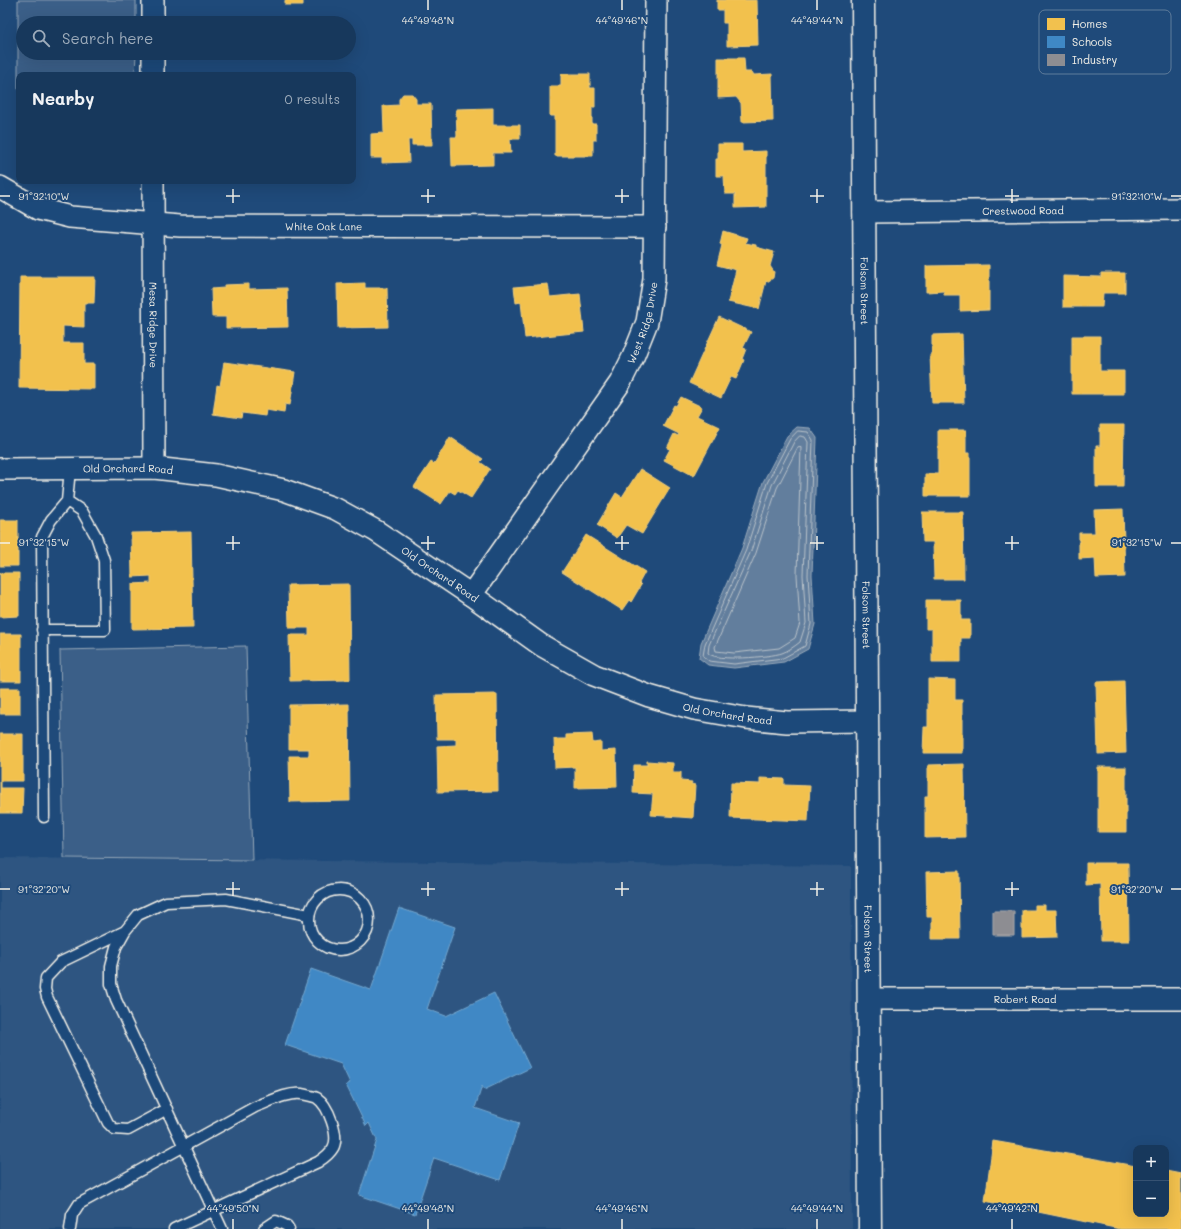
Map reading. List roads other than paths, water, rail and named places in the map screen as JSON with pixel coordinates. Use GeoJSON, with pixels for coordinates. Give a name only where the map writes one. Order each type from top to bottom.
{"type":"FeatureCollection","features":[{"type":"Feature","properties":{"kind":"street"},"geometry":{"type":"LineString","coordinates":[[153,0],[153,16]]}},
{"type":"Feature","properties":{"kind":"street","name":"West Ridge Drive"},"geometry":{"type":"LineString","coordinates":[[471,595],[620,383],[633,357],[647,322],[654,278],[656,0]]}},
{"type":"Feature","properties":{"kind":"street","name":"Folsom Street"},"geometry":{"type":"LineString","coordinates":[[863,0],[870,1229]]}},
{"type":"Feature","properties":{"kind":"street"},"geometry":{"type":"LineString","coordinates":[[153,60],[153,72]]}},
{"type":"Feature","properties":{"kind":"street","name":"Mesa Ridge Drive"},"geometry":{"type":"LineString","coordinates":[[153,184],[154,468]]}},
{"type":"Feature","properties":{"kind":"street","name":"White Oak Lane"},"geometry":{"type":"LineString","coordinates":[[0,187],[38,209],[70,217],[180,226],[655,227]]}},
{"type":"Feature","properties":{"kind":"street","name":"Crestwood Road"},"geometry":{"type":"LineString","coordinates":[[864,212],[1181,209]]}},
{"type":"Feature","properties":{"kind":"street","name":"Old Orchard Road"},"geometry":{"type":"LineString","coordinates":[[0,470],[154,468],[216,475],[284,490],[336,510],[376,531],[471,595],[541,645],[594,675],[649,696],[694,710],[746,718],[787,722],[867,721]]}},
{"type":"Feature","properties":{"kind":"street","name":"Robert Road"},"geometry":{"type":"LineString","coordinates":[[869,999],[1181,999]]}},
{"type":"Feature","properties":{"kind":"lane"},"geometry":{"type":"LineString","coordinates":[[44,817],[42,537],[51,520],[67,502],[70,469]]}},
{"type":"Feature","properties":{"kind":"lane"},"geometry":{"type":"LineString","coordinates":[[42,630],[105,630],[104,560],[96,536],[82,511],[67,502]]}},
{"type":"Feature","properties":{"kind":"lane"},"geometry":{"type":"LineString","coordinates":[[345,890],[362,900],[367,908],[369,928],[358,945],[348,950],[338,951],[328,949],[319,943],[312,935],[309,926],[309,915],[312,906],[318,898],[326,892],[345,890]]}},
{"type":"Feature","properties":{"kind":"lane"},"geometry":{"type":"LineString","coordinates":[[222,1229],[116,1000],[111,984],[111,966],[116,947],[125,931],[138,916],[166,902],[226,899],[309,915]]}},
{"type":"Feature","properties":{"kind":"lane"},"geometry":{"type":"LineString","coordinates":[[125,931],[61,962],[46,978],[45,989],[47,997],[108,1124],[114,1130],[128,1130],[167,1109]]}},
{"type":"Feature","properties":{"kind":"lane"},"geometry":{"type":"LineString","coordinates":[[70,1229],[72,1215],[79,1204],[255,1106],[284,1096],[301,1094],[318,1098],[329,1113],[335,1130],[334,1147],[327,1157],[174,1229]]}},
{"type":"Feature","properties":{"kind":"lane"},"geometry":{"type":"LineString","coordinates":[[264,1229],[276,1221],[287,1226],[289,1229]]}},
{"type":"Feature","properties":{"kind":"water"},"geometry":{"type":"Polygon","coordinates":[[[797,427],[810,428],[817,438],[812,575],[815,624],[808,649],[784,662],[734,668],[708,665],[699,658],[701,643],[742,548],[763,482],[787,436],[797,427]]]}}]}
